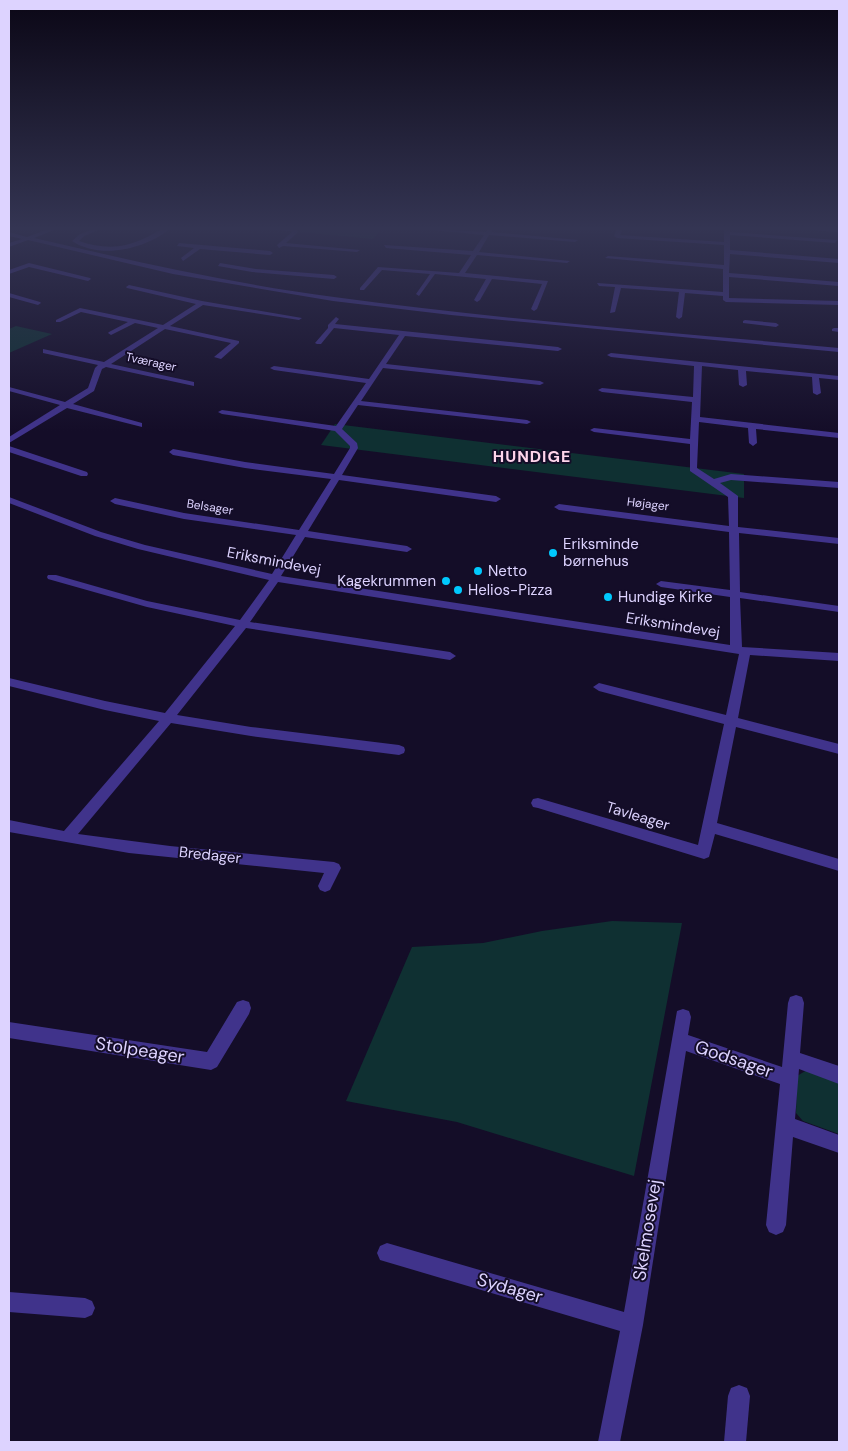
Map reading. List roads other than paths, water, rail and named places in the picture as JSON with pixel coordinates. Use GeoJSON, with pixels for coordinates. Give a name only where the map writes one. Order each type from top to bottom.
{"type":"FeatureCollection","features":[{"type":"Feature","properties":{"kind":"street"},"geometry":{"type":"LineString","coordinates":[[12,296],[38,302]]}},
{"type":"Feature","properties":{"kind":"street"},"geometry":{"type":"LineString","coordinates":[[169,296],[202,303],[299,318]]}},
{"type":"Feature","properties":{"kind":"street"},"geometry":{"type":"LineString","coordinates":[[312,296],[460,314],[839,350]]}},
{"type":"Feature","properties":{"kind":"street"},"geometry":{"type":"LineString","coordinates":[[477,300],[479,296]]}},
{"type":"Feature","properties":{"kind":"street"},"geometry":{"type":"LineString","coordinates":[[534,309],[540,296]]}},
{"type":"Feature","properties":{"kind":"street"},"geometry":{"type":"LineString","coordinates":[[612,312],[616,296]]}},
{"type":"Feature","properties":{"kind":"street"},"geometry":{"type":"LineString","coordinates":[[679,317],[681,296]]}},
{"type":"Feature","properties":{"kind":"street"},"geometry":{"type":"LineString","coordinates":[[726,296],[726,300],[759,312],[776,325]]}},
{"type":"Feature","properties":{"kind":"street","name":"Tværager"},"geometry":{"type":"LineString","coordinates":[[9,441],[91,390],[98,370],[202,303]]}},
{"type":"Feature","properties":{"kind":"street"},"geometry":{"type":"LineString","coordinates":[[745,322],[759,312],[839,303]]}},
{"type":"Feature","properties":{"kind":"street"},"geometry":{"type":"LineString","coordinates":[[58,321],[80,310],[238,342],[218,356]]}},
{"type":"Feature","properties":{"kind":"street"},"geometry":{"type":"LineString","coordinates":[[319,343],[336,319]]}},
{"type":"Feature","properties":{"kind":"street","name":"Tværager"},"geometry":{"type":"LineString","coordinates":[[111,333],[133,322]]}},
{"type":"Feature","properties":{"kind":"street"},"geometry":{"type":"LineString","coordinates":[[332,327],[558,349]]}},
{"type":"Feature","properties":{"kind":"street"},"geometry":{"type":"LineString","coordinates":[[338,429],[403,334]]}},
{"type":"Feature","properties":{"kind":"street"},"geometry":{"type":"LineString","coordinates":[[737,341],[839,355]]}},
{"type":"Feature","properties":{"kind":"street","name":"Tværager"},"geometry":{"type":"LineString","coordinates":[[46,351],[191,384]]}},
{"type":"Feature","properties":{"kind":"street"},"geometry":{"type":"LineString","coordinates":[[611,355],[839,378]]}},
{"type":"Feature","properties":{"kind":"street"},"geometry":{"type":"LineString","coordinates":[[698,364],[693,469],[732,494],[734,595],[740,650]]}},
{"type":"Feature","properties":{"kind":"street"},"geometry":{"type":"LineString","coordinates":[[381,366],[540,383]]}},
{"type":"Feature","properties":{"kind":"street"},"geometry":{"type":"LineString","coordinates":[[274,368],[370,381]]}},
{"type":"Feature","properties":{"kind":"street"},"geometry":{"type":"LineString","coordinates":[[742,368],[743,385]]}},
{"type":"Feature","properties":{"kind":"street"},"geometry":{"type":"LineString","coordinates":[[814,375],[817,392]]}},
{"type":"Feature","properties":{"kind":"street"},"geometry":{"type":"LineString","coordinates":[[9,389],[64,406],[139,425]]}},
{"type":"Feature","properties":{"kind":"street"},"geometry":{"type":"LineString","coordinates":[[602,390],[696,400]]}},
{"type":"Feature","properties":{"kind":"street"},"geometry":{"type":"LineString","coordinates":[[357,403],[527,422]]}},
{"type":"Feature","properties":{"kind":"street"},"geometry":{"type":"LineString","coordinates":[[67,837],[168,718],[244,624],[275,578],[354,448],[354,445],[338,429],[222,412]]}},
{"type":"Feature","properties":{"kind":"street"},"geometry":{"type":"LineString","coordinates":[[695,419],[839,436]]}},
{"type":"Feature","properties":{"kind":"street"},"geometry":{"type":"LineString","coordinates":[[752,426],[753,442]]}},
{"type":"Feature","properties":{"kind":"street"},"geometry":{"type":"LineString","coordinates":[[594,430],[693,442]]}},
{"type":"Feature","properties":{"kind":"street"},"geometry":{"type":"LineString","coordinates":[[9,449],[84,474]]}},
{"type":"Feature","properties":{"kind":"street"},"geometry":{"type":"LineString","coordinates":[[173,452],[245,465],[496,499]]}},
{"type":"Feature","properties":{"kind":"street"},"geometry":{"type":"LineString","coordinates":[[713,482],[731,477],[839,485]]}},
{"type":"Feature","properties":{"kind":"street","name":"Eriksmindevej"},"geometry":{"type":"LineString","coordinates":[[9,500],[98,534],[142,547],[275,578],[740,650],[839,657]]}},
{"type":"Feature","properties":{"kind":"street","name":"Belsager"},"geometry":{"type":"LineString","coordinates":[[115,501],[184,516],[408,548]]}},
{"type":"Feature","properties":{"kind":"street","name":"Højager"},"geometry":{"type":"LineString","coordinates":[[560,507],[734,530],[839,541]]}},
{"type":"Feature","properties":{"kind":"street"},"geometry":{"type":"LineString","coordinates":[[52,578],[147,604],[244,624],[334,640],[450,656]]}},
{"type":"Feature","properties":{"kind":"street"},"geometry":{"type":"LineString","coordinates":[[661,584],[839,609]]}},
{"type":"Feature","properties":{"kind":"street","name":"Tavleager"},"geometry":{"type":"LineString","coordinates":[[538,803],[704,853],[732,722],[740,650]]}},
{"type":"Feature","properties":{"kind":"street"},"geometry":{"type":"LineString","coordinates":[[9,682],[56,695],[258,734],[399,750]]}},
{"type":"Feature","properties":{"kind":"street"},"geometry":{"type":"LineString","coordinates":[[599,686],[839,749]]}},
{"type":"Feature","properties":{"kind":"street","name":"Bredager"},"geometry":{"type":"LineString","coordinates":[[9,826],[67,837],[176,852],[334,868],[325,886]]}},
{"type":"Feature","properties":{"kind":"street"},"geometry":{"type":"LineString","coordinates":[[711,827],[839,865]]}},
{"type":"Feature","properties":{"kind":"street","name":"Godsager"},"geometry":{"type":"LineString","coordinates":[[776,1225],[796,1003]]}},
{"type":"Feature","properties":{"kind":"street","name":"Stolpeager"},"geometry":{"type":"LineString","coordinates":[[9,1030],[211,1061],[243,1008]]}},
{"type":"Feature","properties":{"kind":"street","name":"Skelmosevej"},"geometry":{"type":"LineString","coordinates":[[609,1442],[632,1325],[683,1017]]}},
{"type":"Feature","properties":{"kind":"street","name":"Godsager"},"geometry":{"type":"LineString","coordinates":[[679,1040],[789,1078]]}},
{"type":"Feature","properties":{"kind":"street","name":"Godsager"},"geometry":{"type":"LineString","coordinates":[[791,1058],[839,1075]]}},
{"type":"Feature","properties":{"kind":"street"},"geometry":{"type":"LineString","coordinates":[[785,1125],[839,1144]]}},
{"type":"Feature","properties":{"kind":"street","name":"Sydager"},"geometry":{"type":"LineString","coordinates":[[387,1253],[632,1325]]}},
{"type":"Feature","properties":{"kind":"street"},"geometry":{"type":"LineString","coordinates":[[9,1302],[85,1308]]}},
{"type":"Feature","properties":{"kind":"street"},"geometry":{"type":"LineString","coordinates":[[735,1442],[739,1396]]}},
{"type":"Feature","properties":{"kind":"place","name":"Eriksminde børnehus"},"geometry":{"type":"Point","coordinates":[553,553]}},
{"type":"Feature","properties":{"kind":"place","name":"Netto"},"geometry":{"type":"Point","coordinates":[478,571]}},
{"type":"Feature","properties":{"kind":"place","name":"Kagekrummen"},"geometry":{"type":"Point","coordinates":[446,581]}},
{"type":"Feature","properties":{"kind":"place","name":"Helios-Pizza"},"geometry":{"type":"Point","coordinates":[458,590]}},
{"type":"Feature","properties":{"kind":"place","name":"Hundige Kirke"},"geometry":{"type":"Point","coordinates":[608,597]}},
{"type":"Feature","properties":{"kind":"district","name":"HUNDIGE"},"geometry":{"type":"Point","coordinates":[532,456]}}]}
